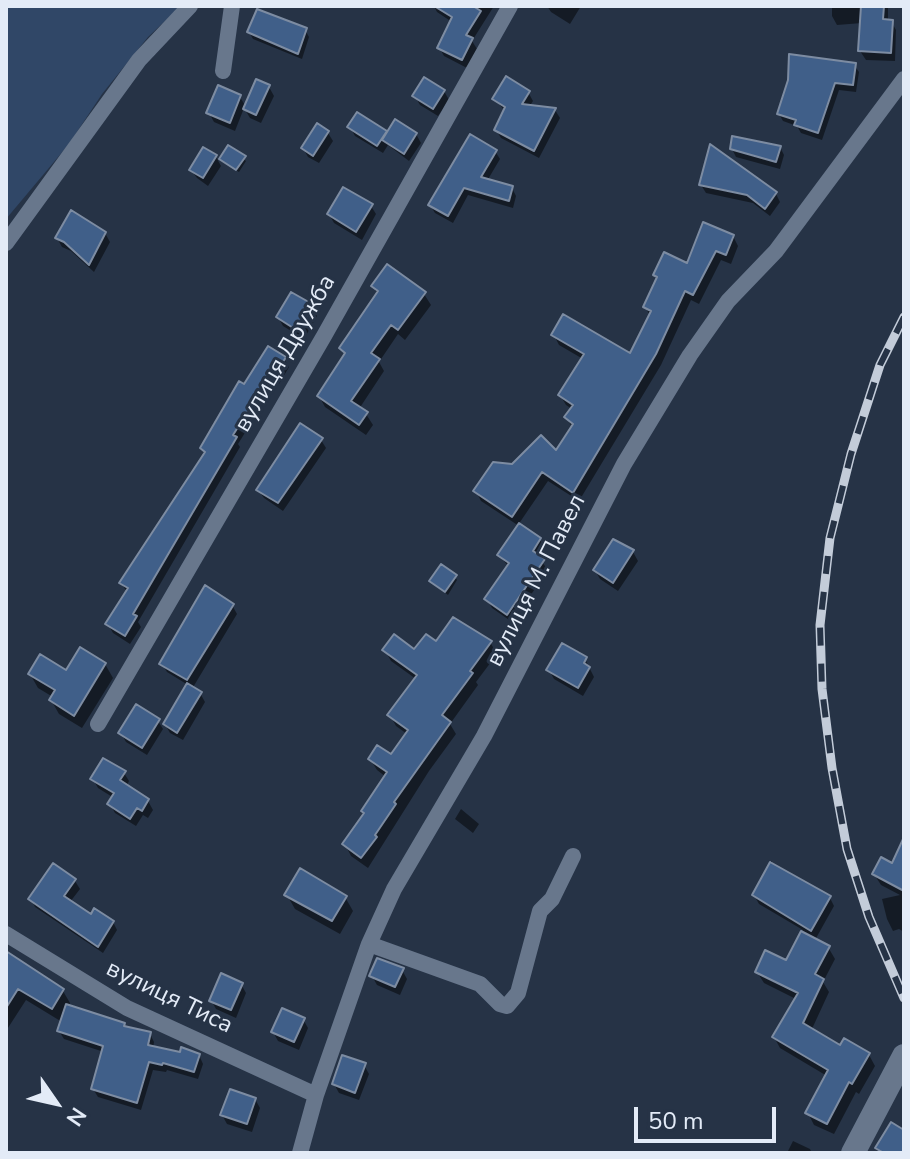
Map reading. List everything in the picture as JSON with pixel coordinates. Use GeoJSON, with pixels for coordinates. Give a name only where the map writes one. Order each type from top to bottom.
{"type":"FeatureCollection","features":[{"type":"Feature","properties":{"kind":"street"},"geometry":{"type":"LineString","coordinates":[[6,243],[139,60],[190,6]]}},
{"type":"Feature","properties":{"kind":"street"},"geometry":{"type":"LineString","coordinates":[[223,71],[232,6]]}},
{"type":"Feature","properties":{"kind":"street","name":"вулиця Дружба"},"geometry":{"type":"LineString","coordinates":[[98,724],[324,336],[510,6]]}},
{"type":"Feature","properties":{"kind":"street","name":"вулиця М. Павел"},"geometry":{"type":"LineString","coordinates":[[300,1153],[316,1095],[369,944],[394,889],[484,736],[624,464],[690,355],[728,301],[776,251],[904,79]]}},
{"type":"Feature","properties":{"kind":"street"},"geometry":{"type":"LineString","coordinates":[[369,944],[480,984],[500,1004],[507,1006],[518,993],[540,911],[552,899],[573,856]]}},
{"type":"Feature","properties":{"kind":"street","name":"вулиця Тиса"},"geometry":{"type":"LineString","coordinates":[[6,934],[127,1008],[316,1095]]}},
{"type":"Feature","properties":{"kind":"street"},"geometry":{"type":"LineString","coordinates":[[853,1153],[904,1056]]}},
{"type":"Feature","properties":{"kind":"shaded area"},"geometry":{"type":"Polygon","coordinates":[[[6,6],[181,6],[148,37],[102,94],[69,144],[6,219],[6,6]]]}},
{"type":"Feature","properties":{"kind":"building"},"geometry":{"type":"Polygon","coordinates":[[[434,6],[473,6],[481,11],[466,35],[473,38],[462,60],[437,48],[452,17],[434,6]]]}},
{"type":"Feature","properties":{"kind":"building"},"geometry":{"type":"Polygon","coordinates":[[[861,6],[884,6],[883,19],[893,20],[891,53],[858,51],[861,6]]]}},
{"type":"Feature","properties":{"kind":"building"},"geometry":{"type":"Polygon","coordinates":[[[257,9],[307,28],[298,54],[247,32],[257,9]]]}},
{"type":"Feature","properties":{"kind":"building"},"geometry":{"type":"Polygon","coordinates":[[[789,54],[856,63],[853,85],[835,83],[818,133],[794,125],[796,120],[777,114],[788,80],[789,54]]]}},
{"type":"Feature","properties":{"kind":"building"},"geometry":{"type":"Polygon","coordinates":[[[506,76],[530,91],[522,104],[556,108],[534,151],[494,130],[505,107],[492,99],[506,76]]]}},
{"type":"Feature","properties":{"kind":"building"},"geometry":{"type":"Polygon","coordinates":[[[424,77],[445,90],[433,109],[412,96],[424,77]]]}},
{"type":"Feature","properties":{"kind":"building"},"geometry":{"type":"Polygon","coordinates":[[[256,79],[270,85],[256,115],[243,109],[256,79]]]}},
{"type":"Feature","properties":{"kind":"building"},"geometry":{"type":"Polygon","coordinates":[[[218,85],[241,95],[230,123],[206,113],[218,85]]]}},
{"type":"Feature","properties":{"kind":"building"},"geometry":{"type":"Polygon","coordinates":[[[357,112],[387,131],[377,146],[347,127],[357,112]]]}},
{"type":"Feature","properties":{"kind":"building"},"geometry":{"type":"Polygon","coordinates":[[[395,119],[417,133],[404,154],[382,140],[395,119]]]}},
{"type":"Feature","properties":{"kind":"building"},"geometry":{"type":"Polygon","coordinates":[[[317,123],[329,131],[313,156],[301,148],[317,123]]]}},
{"type":"Feature","properties":{"kind":"building"},"geometry":{"type":"Polygon","coordinates":[[[470,134],[497,150],[481,177],[513,186],[509,201],[464,188],[448,216],[428,205],[470,134]]]}},
{"type":"Feature","properties":{"kind":"building"},"geometry":{"type":"Polygon","coordinates":[[[732,136],[781,146],[776,162],[730,149],[732,136]]]}},
{"type":"Feature","properties":{"kind":"building"},"geometry":{"type":"Polygon","coordinates":[[[710,144],[777,192],[765,209],[747,195],[699,185],[710,144]]]}},
{"type":"Feature","properties":{"kind":"building"},"geometry":{"type":"Polygon","coordinates":[[[228,145],[246,156],[236,170],[219,159],[228,145]]]}},
{"type":"Feature","properties":{"kind":"building"},"geometry":{"type":"Polygon","coordinates":[[[203,147],[217,155],[203,178],[189,170],[203,147]]]}},
{"type":"Feature","properties":{"kind":"building"},"geometry":{"type":"Polygon","coordinates":[[[343,187],[373,204],[356,232],[327,214],[343,187]]]}},
{"type":"Feature","properties":{"kind":"building"},"geometry":{"type":"Polygon","coordinates":[[[71,210],[106,232],[89,265],[64,242],[55,238],[71,210]]]}},
{"type":"Feature","properties":{"kind":"building"},"geometry":{"type":"Polygon","coordinates":[[[703,222],[734,235],[726,255],[716,251],[693,295],[685,291],[656,354],[573,493],[542,472],[512,517],[473,491],[493,462],[512,464],[541,435],[556,450],[573,424],[564,417],[573,405],[558,395],[584,354],[551,335],[563,314],[630,353],[651,311],[643,307],[664,252],[687,263],[703,222]]]}},
{"type":"Feature","properties":{"kind":"building"},"geometry":{"type":"Polygon","coordinates":[[[387,264],[426,292],[398,330],[391,325],[371,353],[380,359],[351,401],[368,412],[359,425],[317,396],[345,353],[339,348],[378,291],[371,286],[387,264]]]}},
{"type":"Feature","properties":{"kind":"building"},"geometry":{"type":"Polygon","coordinates":[[[291,292],[314,305],[298,331],[276,317],[291,292]]]}},
{"type":"Feature","properties":{"kind":"building"},"geometry":{"type":"Polygon","coordinates":[[[268,346],[286,357],[233,435],[237,437],[133,614],[137,616],[125,636],[105,624],[128,588],[119,583],[205,452],[200,448],[239,381],[244,384],[268,346]]]}},
{"type":"Feature","properties":{"kind":"building"},"geometry":{"type":"Polygon","coordinates":[[[300,423],[323,438],[278,503],[256,490],[300,423]]]}},
{"type":"Feature","properties":{"kind":"building"},"geometry":{"type":"Polygon","coordinates":[[[519,523],[541,538],[533,551],[545,559],[507,615],[484,599],[509,563],[497,555],[519,523]]]}},
{"type":"Feature","properties":{"kind":"building"},"geometry":{"type":"Polygon","coordinates":[[[613,539],[634,550],[613,583],[593,570],[613,539]]]}},
{"type":"Feature","properties":{"kind":"building"},"geometry":{"type":"Polygon","coordinates":[[[441,564],[457,575],[445,592],[429,581],[441,564]]]}},
{"type":"Feature","properties":{"kind":"building"},"geometry":{"type":"Polygon","coordinates":[[[205,585],[234,604],[187,680],[159,664],[205,585]]]}},
{"type":"Feature","properties":{"kind":"building"},"geometry":{"type":"Polygon","coordinates":[[[453,617],[492,641],[442,715],[451,722],[394,802],[396,804],[375,835],[377,837],[361,858],[342,844],[387,772],[368,759],[377,745],[391,754],[408,730],[387,715],[417,675],[382,650],[394,634],[414,649],[426,634],[436,641],[453,617]]]}},
{"type":"Feature","properties":{"kind":"building"},"geometry":{"type":"Polygon","coordinates":[[[562,643],[587,657],[584,663],[590,667],[578,688],[546,670],[562,643]]]}},
{"type":"Feature","properties":{"kind":"building"},"geometry":{"type":"Polygon","coordinates":[[[80,647],[106,663],[74,716],[49,700],[55,690],[28,674],[40,654],[66,670],[80,647]]]}},
{"type":"Feature","properties":{"kind":"building"},"geometry":{"type":"Polygon","coordinates":[[[187,683],[202,692],[177,733],[163,724],[187,683]]]}},
{"type":"Feature","properties":{"kind":"building"},"geometry":{"type":"Polygon","coordinates":[[[136,704],[160,719],[142,748],[118,733],[136,704]]]}},
{"type":"Feature","properties":{"kind":"building"},"geometry":{"type":"Polygon","coordinates":[[[103,758],[126,771],[120,780],[149,799],[142,811],[137,808],[130,819],[107,804],[114,793],[90,779],[103,758]]]}},
{"type":"Feature","properties":{"kind":"building"},"geometry":{"type":"Polygon","coordinates":[[[904,837],[904,891],[872,874],[881,857],[892,863],[904,837]]]}},
{"type":"Feature","properties":{"kind":"building"},"geometry":{"type":"Polygon","coordinates":[[[770,862],[831,896],[811,931],[752,895],[770,862]]]}},
{"type":"Feature","properties":{"kind":"building"},"geometry":{"type":"Polygon","coordinates":[[[53,863],[76,879],[64,896],[91,914],[94,908],[114,921],[98,947],[28,899],[53,863]]]}},
{"type":"Feature","properties":{"kind":"building"},"geometry":{"type":"Polygon","coordinates":[[[300,868],[347,896],[332,921],[284,895],[300,868]]]}},
{"type":"Feature","properties":{"kind":"building"},"geometry":{"type":"Polygon","coordinates":[[[801,931],[830,946],[815,974],[824,979],[803,1023],[840,1045],[844,1038],[870,1053],[852,1084],[849,1082],[827,1124],[805,1113],[828,1070],[772,1037],[798,993],[755,972],[765,950],[786,960],[801,931]]]}},
{"type":"Feature","properties":{"kind":"building"},"geometry":{"type":"Polygon","coordinates":[[[6,951],[64,989],[52,1009],[18,989],[6,1008],[6,951]]]}},
{"type":"Feature","properties":{"kind":"building"},"geometry":{"type":"Polygon","coordinates":[[[377,958],[404,968],[395,987],[369,976],[377,958]]]}},
{"type":"Feature","properties":{"kind":"building"},"geometry":{"type":"Polygon","coordinates":[[[221,973],[243,983],[231,1010],[209,1001],[221,973]]]}},
{"type":"Feature","properties":{"kind":"building"},"geometry":{"type":"Polygon","coordinates":[[[66,1004],[125,1023],[124,1026],[151,1032],[148,1045],[180,1052],[181,1047],[200,1054],[194,1072],[149,1062],[137,1103],[91,1089],[103,1046],[57,1031],[66,1004]]]}},
{"type":"Feature","properties":{"kind":"building"},"geometry":{"type":"Polygon","coordinates":[[[282,1008],[305,1018],[294,1042],[271,1032],[282,1008]]]}},
{"type":"Feature","properties":{"kind":"building"},"geometry":{"type":"Polygon","coordinates":[[[342,1055],[366,1063],[355,1093],[332,1084],[342,1055]]]}},
{"type":"Feature","properties":{"kind":"building"},"geometry":{"type":"Polygon","coordinates":[[[230,1089],[256,1098],[247,1124],[220,1115],[230,1089]]]}},
{"type":"Feature","properties":{"kind":"building"},"geometry":{"type":"Polygon","coordinates":[[[891,1122],[904,1130],[904,1153],[884,1153],[875,1148],[891,1122]]]}},
{"type":"Feature","properties":{"kind":"railway"},"geometry":{"type":"LineString","coordinates":[[904,317],[880,365],[851,454],[830,538],[820,625],[822,689],[847,849],[869,917],[904,998]]}}]}
